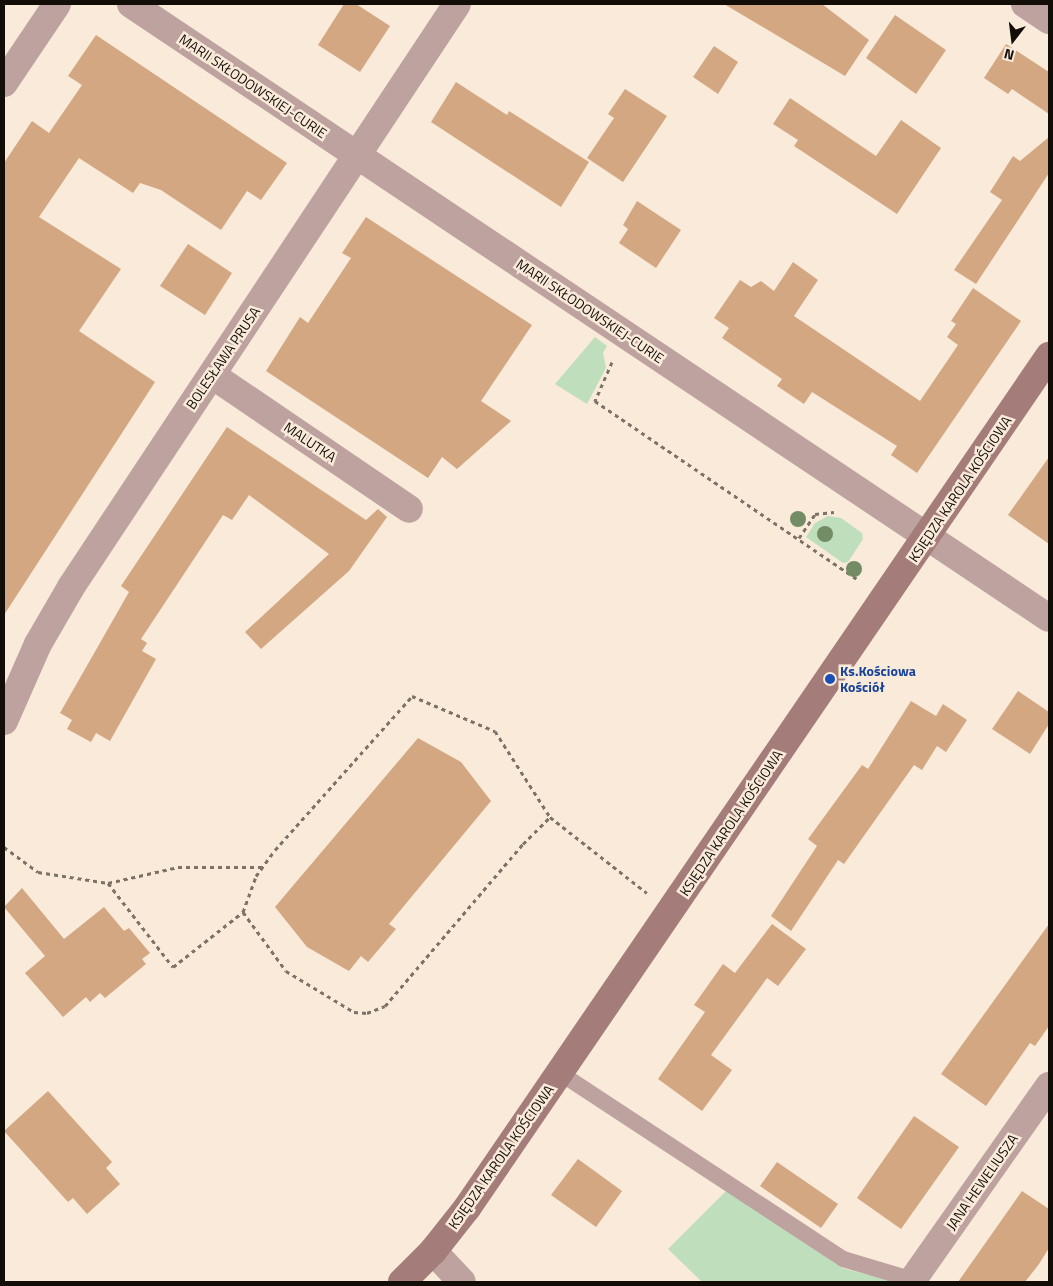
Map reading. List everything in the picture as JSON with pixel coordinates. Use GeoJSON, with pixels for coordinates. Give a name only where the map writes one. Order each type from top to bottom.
{"type":"FeatureCollection","features":[{"type":"Feature","properties":{"kind":"street"},"geometry":{"type":"LineString","coordinates":[[4,83],[56,4]]}},
{"type":"Feature","properties":{"kind":"street","name":"MARII SKŁODOWSKIEJ-CURIE"},"geometry":{"type":"LineString","coordinates":[[131,4],[1049,618]]}},
{"type":"Feature","properties":{"kind":"street","name":"BOLESŁAWA PRUSA"},"geometry":{"type":"LineString","coordinates":[[4,721],[38,644],[72,587],[457,4]]}},
{"type":"Feature","properties":{"kind":"street"},"geometry":{"type":"LineString","coordinates":[[1025,4],[1049,20]]}},
{"type":"Feature","properties":{"kind":"street","name":"KSIĘDZA KAROLA KOŚCIOWA"},"geometry":{"type":"LineString","coordinates":[[402,1282],[433,1251],[560,1073],[1049,356]]}},
{"type":"Feature","properties":{"kind":"street","name":"MALUTKA"},"geometry":{"type":"LineString","coordinates":[[212,375],[409,509]]}},
{"type":"Feature","properties":{"kind":"street","name":"JANA HEWELIUSZA"},"geometry":{"type":"LineString","coordinates":[[917,1280],[1049,1086]]}},
{"type":"Feature","properties":{"kind":"street"},"geometry":{"type":"LineString","coordinates":[[433,1251],[462,1282]]}},
{"type":"Feature","properties":{"kind":"lane"},"geometry":{"type":"LineString","coordinates":[[560,1073],[843,1259],[917,1280]]}},
{"type":"Feature","properties":{"kind":"path"},"geometry":{"type":"LineString","coordinates":[[621,332],[609,352],[611,369],[595,401],[799,538],[858,580]]}},
{"type":"Feature","properties":{"kind":"path"},"geometry":{"type":"LineString","coordinates":[[799,538],[815,514],[837,512]]}},
{"type":"Feature","properties":{"kind":"path"},"geometry":{"type":"LineString","coordinates":[[108,883],[173,967],[243,912],[262,867],[412,696],[494,731],[550,817],[671,912]]}},
{"type":"Feature","properties":{"kind":"path"},"geometry":{"type":"LineString","coordinates":[[243,912],[286,971],[354,1012],[367,1014],[385,1006],[523,844],[550,817]]}},
{"type":"Feature","properties":{"kind":"path"},"geometry":{"type":"LineString","coordinates":[[4,847],[38,872],[108,883],[178,867],[262,867]]}},
{"type":"Feature","properties":{"kind":"green space"},"geometry":{"type":"Polygon","coordinates":[[[595,337],[607,346],[603,353],[606,368],[587,404],[555,384],[595,337]]]}},
{"type":"Feature","properties":{"kind":"green space"},"geometry":{"type":"Polygon","coordinates":[[[828,516],[841,518],[862,533],[863,539],[848,562],[843,563],[806,537],[815,523],[828,516]]]}},
{"type":"Feature","properties":{"kind":"green space"},"geometry":{"type":"Polygon","coordinates":[[[727,1190],[842,1268],[896,1282],[702,1282],[668,1249],[727,1190]]]}},
{"type":"Feature","properties":{"kind":"building"},"geometry":{"type":"Polygon","coordinates":[[[344,4],[356,4],[390,26],[360,72],[318,45],[344,4]]]}},
{"type":"Feature","properties":{"kind":"building"},"geometry":{"type":"Polygon","coordinates":[[[724,4],[822,4],[869,40],[845,76],[724,4]]]}},
{"type":"Feature","properties":{"kind":"building"},"geometry":{"type":"Polygon","coordinates":[[[895,15],[946,50],[916,94],[866,58],[895,15]]]}},
{"type":"Feature","properties":{"kind":"building"},"geometry":{"type":"Polygon","coordinates":[[[96,35],[287,163],[261,200],[247,191],[221,230],[161,190],[140,183],[133,193],[79,158],[39,217],[121,269],[79,331],[155,382],[4,615],[4,163],[32,121],[49,133],[82,85],[68,76],[96,35]]]}},
{"type":"Feature","properties":{"kind":"building"},"geometry":{"type":"Polygon","coordinates":[[[1006,44],[1049,72],[1049,114],[1012,89],[1008,94],[984,78],[1006,44]]]}},
{"type":"Feature","properties":{"kind":"building"},"geometry":{"type":"Polygon","coordinates":[[[714,46],[738,62],[718,94],[693,77],[714,46]]]}},
{"type":"Feature","properties":{"kind":"building"},"geometry":{"type":"Polygon","coordinates":[[[456,82],[507,115],[509,111],[589,162],[561,207],[431,122],[456,82]]]}},
{"type":"Feature","properties":{"kind":"building"},"geometry":{"type":"Polygon","coordinates":[[[625,89],[667,116],[623,182],[587,158],[614,118],[608,114],[625,89]]]}},
{"type":"Feature","properties":{"kind":"building"},"geometry":{"type":"Polygon","coordinates":[[[790,98],[876,156],[901,120],[941,148],[897,214],[794,146],[798,140],[773,124],[790,98]]]}},
{"type":"Feature","properties":{"kind":"building"},"geometry":{"type":"Polygon","coordinates":[[[1049,137],[1049,173],[976,284],[954,270],[1002,200],[990,192],[1013,156],[1020,161],[1049,137]]]}},
{"type":"Feature","properties":{"kind":"building"},"geometry":{"type":"Polygon","coordinates":[[[637,201],[681,230],[656,268],[619,243],[628,229],[623,225],[637,201]]]}},
{"type":"Feature","properties":{"kind":"building"},"geometry":{"type":"Polygon","coordinates":[[[366,217],[532,325],[481,401],[511,421],[457,469],[442,457],[428,478],[266,371],[300,317],[308,323],[351,258],[342,253],[366,217]]]}},
{"type":"Feature","properties":{"kind":"building"},"geometry":{"type":"Polygon","coordinates":[[[188,244],[232,273],[205,315],[160,286],[188,244]]]}},
{"type":"Feature","properties":{"kind":"building"},"geometry":{"type":"Polygon","coordinates":[[[793,262],[818,280],[794,316],[920,401],[958,345],[947,337],[956,324],[951,321],[973,288],[1021,321],[917,473],[891,455],[897,446],[812,392],[804,404],[777,386],[782,379],[722,338],[729,328],[714,318],[740,280],[751,287],[761,281],[774,291],[793,262]]]}},
{"type":"Feature","properties":{"kind":"building"},"geometry":{"type":"Polygon","coordinates":[[[227,427],[366,520],[378,509],[387,517],[349,571],[261,649],[245,632],[329,554],[249,495],[232,520],[223,515],[141,639],[147,643],[142,651],[156,659],[110,741],[96,733],[91,742],[67,729],[72,720],[60,713],[129,592],[121,586],[227,427]]]}},
{"type":"Feature","properties":{"kind":"building"},"geometry":{"type":"Polygon","coordinates":[[[1049,457],[1049,544],[1008,515],[1049,457]]]}},
{"type":"Feature","properties":{"kind":"building"},"geometry":{"type":"Polygon","coordinates":[[[1018,691],[1049,712],[1049,724],[1030,754],[992,729],[1018,691]]]}},
{"type":"Feature","properties":{"kind":"building"},"geometry":{"type":"Polygon","coordinates":[[[911,701],[936,716],[943,704],[967,720],[946,752],[937,746],[922,770],[914,765],[844,864],[838,860],[791,931],[771,916],[817,846],[808,839],[862,765],[868,769],[911,701]]]}},
{"type":"Feature","properties":{"kind":"building"},"geometry":{"type":"Polygon","coordinates":[[[418,738],[461,762],[491,801],[389,924],[396,929],[368,962],[361,956],[349,971],[307,947],[275,907],[418,738]]]}},
{"type":"Feature","properties":{"kind":"building"},"geometry":{"type":"Polygon","coordinates":[[[22,888],[64,939],[104,907],[124,931],[129,928],[150,953],[142,959],[146,964],[105,998],[100,993],[90,1002],[86,997],[63,1017],[25,973],[45,956],[4,907],[22,888]]]}},
{"type":"Feature","properties":{"kind":"building"},"geometry":{"type":"Polygon","coordinates":[[[772,924],[806,949],[778,986],[767,978],[711,1055],[732,1070],[702,1111],[658,1079],[705,1012],[694,1005],[723,964],[735,973],[772,924]]]}},
{"type":"Feature","properties":{"kind":"building"},"geometry":{"type":"Polygon","coordinates":[[[1049,924],[1049,1026],[1035,1046],[1030,1043],[986,1106],[941,1074],[1049,924]]]}},
{"type":"Feature","properties":{"kind":"building"},"geometry":{"type":"Polygon","coordinates":[[[48,1091],[112,1162],[106,1168],[120,1184],[87,1214],[73,1198],[68,1202],[4,1131],[48,1091]]]}},
{"type":"Feature","properties":{"kind":"building"},"geometry":{"type":"Polygon","coordinates":[[[914,1116],[959,1147],[901,1229],[857,1198],[914,1116]]]}},
{"type":"Feature","properties":{"kind":"building"},"geometry":{"type":"Polygon","coordinates":[[[578,1159],[622,1191],[596,1227],[551,1195],[578,1159]]]}},
{"type":"Feature","properties":{"kind":"building"},"geometry":{"type":"Polygon","coordinates":[[[777,1162],[838,1204],[821,1228],[760,1186],[777,1162]]]}},
{"type":"Feature","properties":{"kind":"building"},"geometry":{"type":"Polygon","coordinates":[[[1022,1191],[1049,1209],[1049,1248],[1039,1264],[1025,1282],[958,1282],[1022,1191]]]}},
{"type":"Feature","properties":{"kind":"place","name":"Ks.Kościowa Kościół"},"geometry":{"type":"Point","coordinates":[830,679]}}]}
